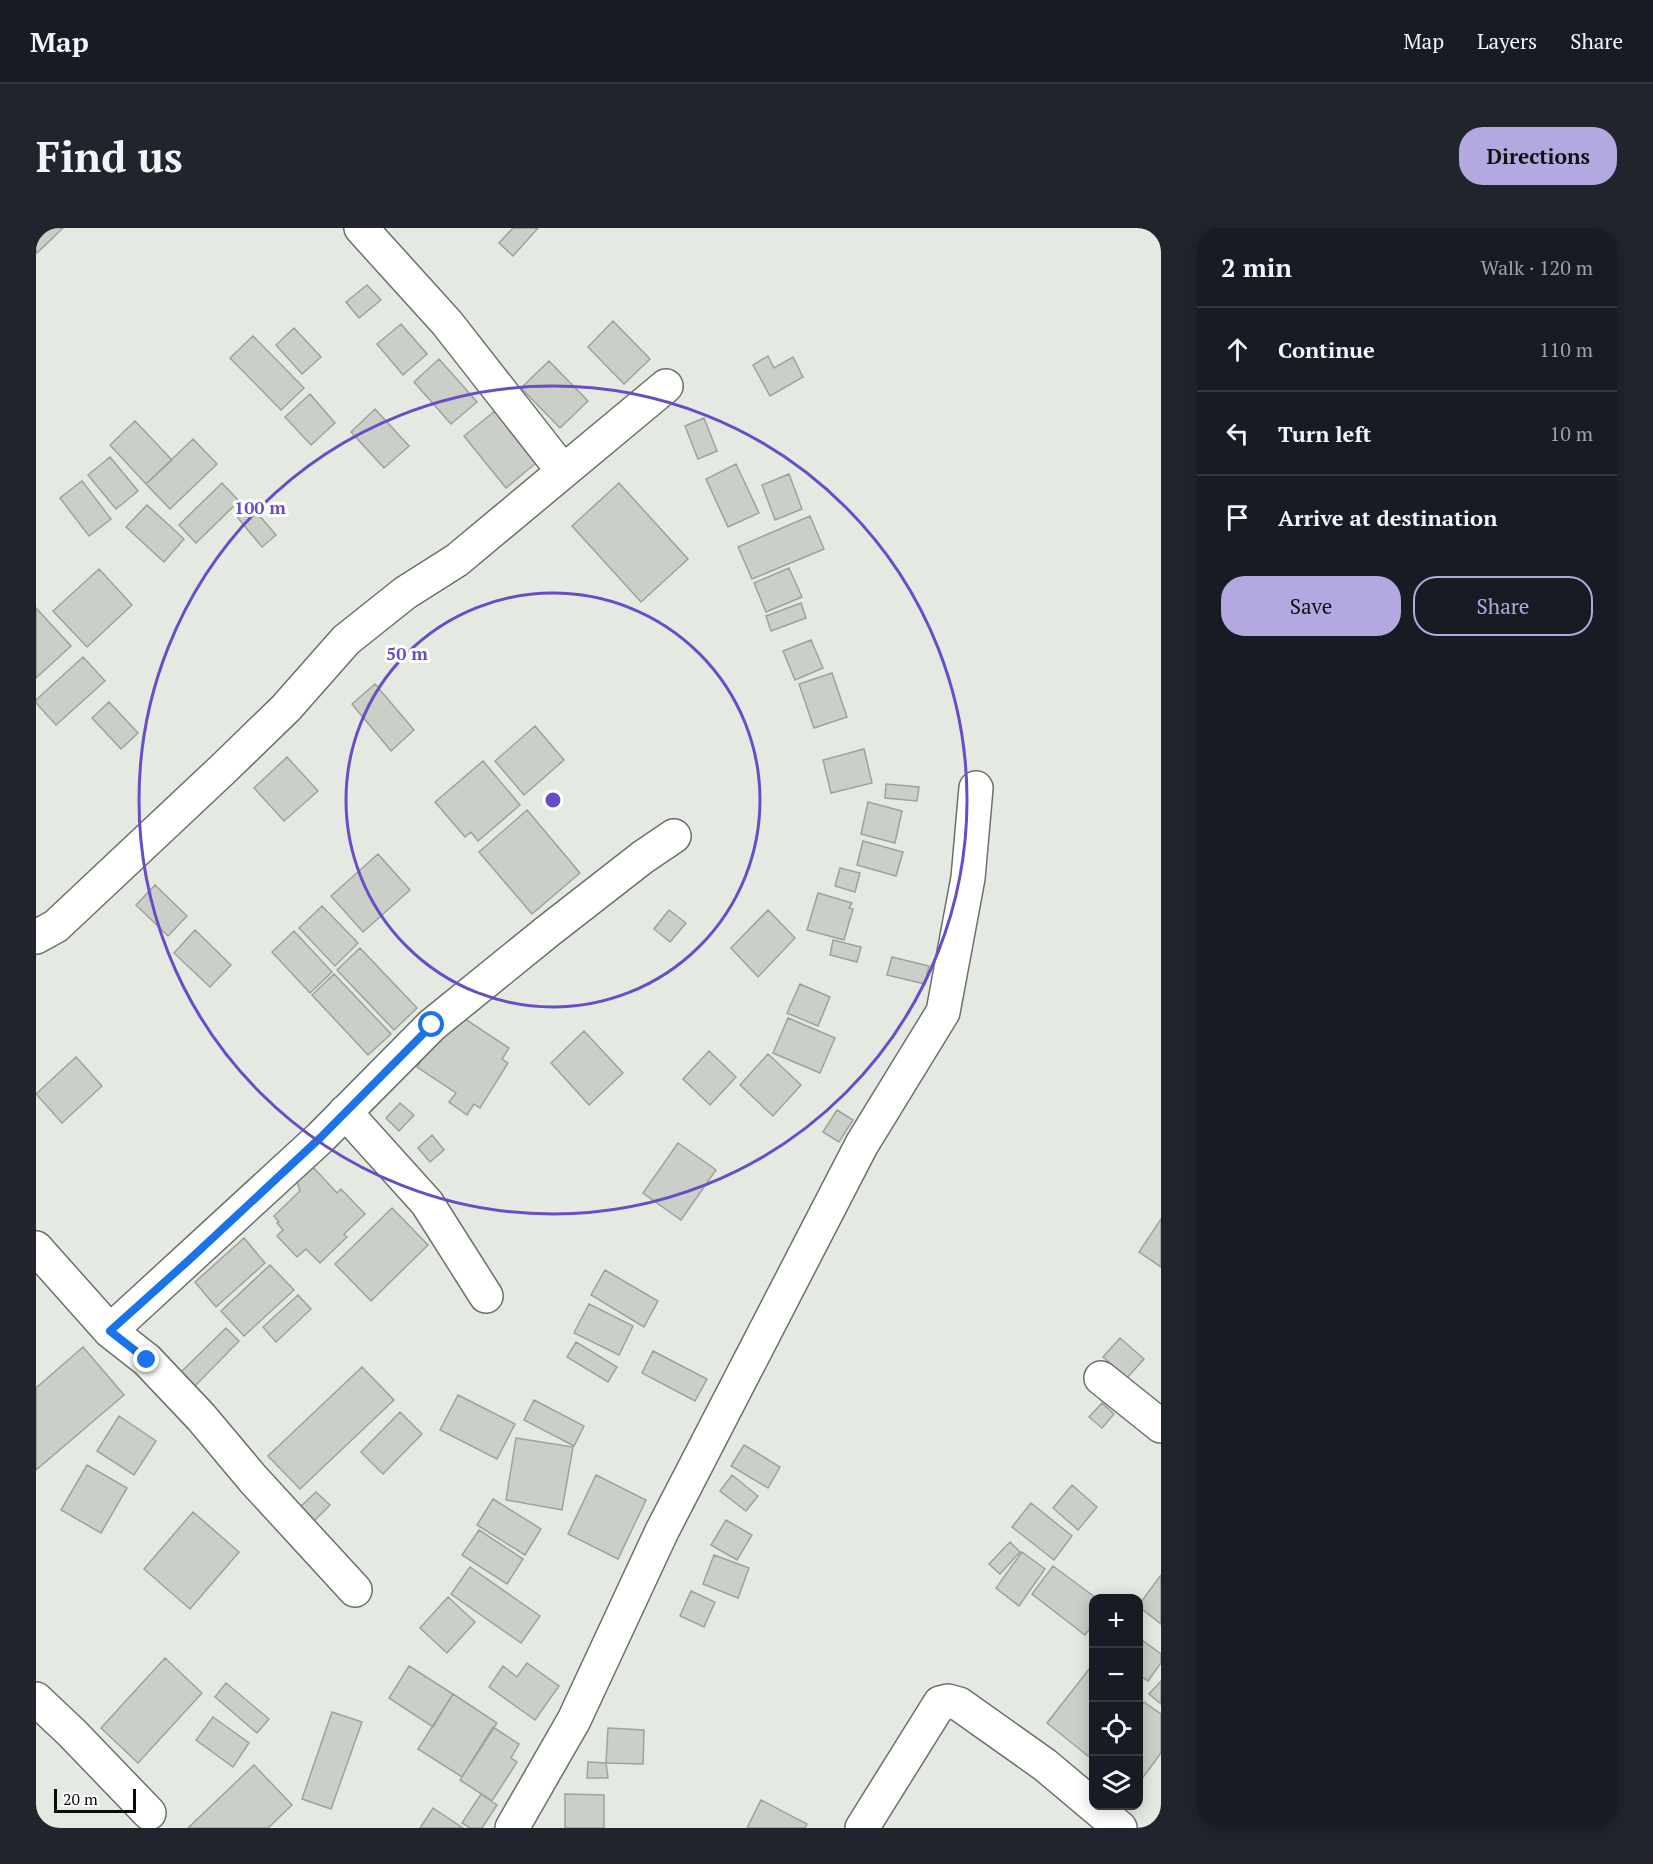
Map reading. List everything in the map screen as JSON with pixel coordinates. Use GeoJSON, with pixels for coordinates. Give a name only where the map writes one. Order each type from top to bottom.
{"type":"FeatureCollection","features":[{"type":"Feature","properties":{"kind":"street"},"geometry":{"type":"LineString","coordinates":[[361,228],[447,323],[563,471]]}},
{"type":"Feature","properties":{"kind":"street"},"geometry":{"type":"LineString","coordinates":[[36,937],[56,926],[221,771],[286,708],[346,640],[405,592],[457,560],[666,386]]}},
{"type":"Feature","properties":{"kind":"street"},"geometry":{"type":"LineString","coordinates":[[512,1828],[574,1720],[662,1531],[862,1144],[943,1012],[968,878],[976,788]]}},
{"type":"Feature","properties":{"kind":"street"},"geometry":{"type":"LineString","coordinates":[[110,1331],[320,1138],[432,1025],[548,931],[643,857],[674,836]]}},
{"type":"Feature","properties":{"kind":"street"},"geometry":{"type":"LineString","coordinates":[[345,1112],[427,1203],[486,1296]]}},
{"type":"Feature","properties":{"kind":"street"},"geometry":{"type":"LineString","coordinates":[[36,1248],[110,1331],[147,1360],[201,1417],[253,1479],[355,1590]]}},
{"type":"Feature","properties":{"kind":"street"},"geometry":{"type":"LineString","coordinates":[[1101,1378],[1161,1426]]}},
{"type":"Feature","properties":{"kind":"street"},"geometry":{"type":"LineString","coordinates":[[36,1699],[149,1813]]}},
{"type":"Feature","properties":{"kind":"street"},"geometry":{"type":"LineString","coordinates":[[862,1828],[940,1703],[948,1701],[959,1704],[1045,1765],[1120,1828]]}},
{"type":"Feature","properties":{"kind":"building"},"geometry":{"type":"Polygon","coordinates":[[[36,228],[63,228],[37,253],[36,228]]]}},
{"type":"Feature","properties":{"kind":"building"},"geometry":{"type":"Polygon","coordinates":[[[513,228],[538,228],[513,256],[499,243],[513,228]]]}},
{"type":"Feature","properties":{"kind":"building"},"geometry":{"type":"Polygon","coordinates":[[[367,285],[381,300],[359,318],[346,302],[367,285]]]}},
{"type":"Feature","properties":{"kind":"building"},"geometry":{"type":"Polygon","coordinates":[[[613,321],[650,359],[624,384],[588,347],[613,321]]]}},
{"type":"Feature","properties":{"kind":"building"},"geometry":{"type":"Polygon","coordinates":[[[401,324],[427,354],[403,375],[377,344],[401,324]]]}},
{"type":"Feature","properties":{"kind":"building"},"geometry":{"type":"Polygon","coordinates":[[[294,328],[321,357],[302,374],[276,345],[294,328]]]}},
{"type":"Feature","properties":{"kind":"building"},"geometry":{"type":"Polygon","coordinates":[[[253,336],[304,388],[281,410],[230,358],[253,336]]]}},
{"type":"Feature","properties":{"kind":"building"},"geometry":{"type":"Polygon","coordinates":[[[768,356],[774,368],[793,357],[803,377],[770,396],[753,365],[768,356]]]}},
{"type":"Feature","properties":{"kind":"building"},"geometry":{"type":"Polygon","coordinates":[[[439,359],[477,402],[451,424],[414,382],[439,359]]]}},
{"type":"Feature","properties":{"kind":"building"},"geometry":{"type":"Polygon","coordinates":[[[549,361],[588,401],[560,428],[521,388],[549,361]]]}},
{"type":"Feature","properties":{"kind":"building"},"geometry":{"type":"Polygon","coordinates":[[[310,394],[335,423],[311,445],[285,417],[310,394]]]}},
{"type":"Feature","properties":{"kind":"building"},"geometry":{"type":"Polygon","coordinates":[[[375,409],[409,446],[384,468],[351,432],[375,409]]]}},
{"type":"Feature","properties":{"kind":"building"},"geometry":{"type":"Polygon","coordinates":[[[495,411],[536,463],[506,488],[464,436],[495,411]]]}},
{"type":"Feature","properties":{"kind":"building"},"geometry":{"type":"Polygon","coordinates":[[[704,418],[717,451],[698,459],[685,426],[704,418]]]}},
{"type":"Feature","properties":{"kind":"building"},"geometry":{"type":"Polygon","coordinates":[[[135,421],[172,460],[146,484],[110,445],[135,421]]]}},
{"type":"Feature","properties":{"kind":"building"},"geometry":{"type":"Polygon","coordinates":[[[193,439],[217,464],[170,509],[146,484],[193,439]]]}},
{"type":"Feature","properties":{"kind":"building"},"geometry":{"type":"Polygon","coordinates":[[[110,457],[138,491],[116,509],[88,475],[110,457]]]}},
{"type":"Feature","properties":{"kind":"building"},"geometry":{"type":"Polygon","coordinates":[[[736,464],[759,513],[728,527],[706,479],[736,464]]]}},
{"type":"Feature","properties":{"kind":"building"},"geometry":{"type":"Polygon","coordinates":[[[789,474],[802,509],[775,520],[762,485],[789,474]]]}},
{"type":"Feature","properties":{"kind":"building"},"geometry":{"type":"Polygon","coordinates":[[[82,481],[111,519],[89,536],[60,498],[82,481]]]}},
{"type":"Feature","properties":{"kind":"building"},"geometry":{"type":"Polygon","coordinates":[[[222,483],[239,501],[196,543],[179,525],[222,483]]]}},
{"type":"Feature","properties":{"kind":"building"},"geometry":{"type":"Polygon","coordinates":[[[619,483],[688,559],[641,602],[572,526],[619,483]]]}},
{"type":"Feature","properties":{"kind":"building"},"geometry":{"type":"Polygon","coordinates":[[[147,505],[184,539],[164,562],[126,527],[147,505]]]}},
{"type":"Feature","properties":{"kind":"building"},"geometry":{"type":"Polygon","coordinates":[[[252,507],[276,535],[262,547],[238,518],[252,507]]]}},
{"type":"Feature","properties":{"kind":"building"},"geometry":{"type":"Polygon","coordinates":[[[810,516],[824,549],[752,579],[738,547],[810,516]]]}},
{"type":"Feature","properties":{"kind":"building"},"geometry":{"type":"Polygon","coordinates":[[[789,568],[802,597],[766,612],[754,583],[789,568]]]}},
{"type":"Feature","properties":{"kind":"building"},"geometry":{"type":"Polygon","coordinates":[[[99,569],[132,605],[87,647],[53,611],[99,569]]]}},
{"type":"Feature","properties":{"kind":"building"},"geometry":{"type":"Polygon","coordinates":[[[801,603],[806,618],[771,631],[766,616],[801,603]]]}},
{"type":"Feature","properties":{"kind":"building"},"geometry":{"type":"Polygon","coordinates":[[[36,608],[71,646],[36,678],[36,608]]]}},
{"type":"Feature","properties":{"kind":"building"},"geometry":{"type":"Polygon","coordinates":[[[811,640],[823,668],[795,680],[783,651],[811,640]]]}},
{"type":"Feature","properties":{"kind":"building"},"geometry":{"type":"Polygon","coordinates":[[[83,657],[105,681],[56,725],[36,703],[36,700],[83,657]]]}},
{"type":"Feature","properties":{"kind":"building"},"geometry":{"type":"Polygon","coordinates":[[[832,673],[847,717],[814,728],[799,684],[832,673]]]}},
{"type":"Feature","properties":{"kind":"building"},"geometry":{"type":"Polygon","coordinates":[[[375,684],[414,730],[391,751],[352,704],[375,684]]]}},
{"type":"Feature","properties":{"kind":"building"},"geometry":{"type":"Polygon","coordinates":[[[109,702],[138,733],[121,749],[92,718],[109,702]]]}},
{"type":"Feature","properties":{"kind":"building"},"geometry":{"type":"Polygon","coordinates":[[[535,726],[564,760],[524,795],[495,761],[535,726]]]}},
{"type":"Feature","properties":{"kind":"building"},"geometry":{"type":"Polygon","coordinates":[[[864,749],[872,783],[831,793],[823,760],[864,749]]]}},
{"type":"Feature","properties":{"kind":"building"},"geometry":{"type":"Polygon","coordinates":[[[287,757],[318,791],[284,821],[254,788],[287,757]]]}},
{"type":"Feature","properties":{"kind":"building"},"geometry":{"type":"Polygon","coordinates":[[[483,761],[520,805],[478,841],[471,832],[465,837],[435,802],[483,761]]]}},
{"type":"Feature","properties":{"kind":"building"},"geometry":{"type":"Polygon","coordinates":[[[886,784],[919,787],[917,801],[885,798],[886,784]]]}},
{"type":"Feature","properties":{"kind":"building"},"geometry":{"type":"Polygon","coordinates":[[[868,802],[902,811],[895,843],[861,834],[868,802]]]}},
{"type":"Feature","properties":{"kind":"building"},"geometry":{"type":"Polygon","coordinates":[[[527,810],[580,873],[532,914],[479,852],[527,810]]]}},
{"type":"Feature","properties":{"kind":"building"},"geometry":{"type":"Polygon","coordinates":[[[863,841],[903,852],[896,876],[857,865],[863,841]]]}},
{"type":"Feature","properties":{"kind":"building"},"geometry":{"type":"Polygon","coordinates":[[[378,854],[410,890],[363,932],[331,896],[378,854]]]}},
{"type":"Feature","properties":{"kind":"building"},"geometry":{"type":"Polygon","coordinates":[[[840,868],[860,873],[855,892],[835,886],[840,868]]]}},
{"type":"Feature","properties":{"kind":"building"},"geometry":{"type":"Polygon","coordinates":[[[155,885],[187,916],[168,936],[136,905],[155,885]]]}},
{"type":"Feature","properties":{"kind":"building"},"geometry":{"type":"Polygon","coordinates":[[[818,893],[852,903],[849,908],[853,909],[844,940],[807,930],[818,893]]]}},
{"type":"Feature","properties":{"kind":"building"},"geometry":{"type":"Polygon","coordinates":[[[322,906],[358,943],[335,966],[299,928],[322,906]]]}},
{"type":"Feature","properties":{"kind":"building"},"geometry":{"type":"Polygon","coordinates":[[[669,910],[686,923],[670,942],[654,929],[669,910]]]}},
{"type":"Feature","properties":{"kind":"building"},"geometry":{"type":"Polygon","coordinates":[[[768,910],[795,938],[758,977],[731,948],[768,910]]]}},
{"type":"Feature","properties":{"kind":"building"},"geometry":{"type":"Polygon","coordinates":[[[195,930],[231,965],[210,987],[174,953],[195,930]]]}},
{"type":"Feature","properties":{"kind":"building"},"geometry":{"type":"Polygon","coordinates":[[[294,931],[332,972],[310,993],[272,952],[294,931]]]}},
{"type":"Feature","properties":{"kind":"building"},"geometry":{"type":"Polygon","coordinates":[[[833,940],[861,947],[857,962],[830,955],[833,940]]]}},
{"type":"Feature","properties":{"kind":"building"},"geometry":{"type":"Polygon","coordinates":[[[360,948],[417,1008],[394,1030],[337,970],[360,948]]]}},
{"type":"Feature","properties":{"kind":"building"},"geometry":{"type":"Polygon","coordinates":[[[892,957],[929,966],[925,984],[887,975],[892,957]]]}},
{"type":"Feature","properties":{"kind":"building"},"geometry":{"type":"Polygon","coordinates":[[[334,974],[391,1034],[368,1055],[312,995],[334,974]]]}},
{"type":"Feature","properties":{"kind":"building"},"geometry":{"type":"Polygon","coordinates":[[[800,984],[830,997],[818,1026],[787,1013],[800,984]]]}},
{"type":"Feature","properties":{"kind":"building"},"geometry":{"type":"Polygon","coordinates":[[[453,1011],[509,1048],[502,1059],[508,1063],[480,1108],[474,1104],[467,1115],[449,1102],[456,1093],[417,1067],[453,1011]]]}},
{"type":"Feature","properties":{"kind":"building"},"geometry":{"type":"Polygon","coordinates":[[[788,1018],[835,1038],[820,1073],[773,1053],[788,1018]]]}},
{"type":"Feature","properties":{"kind":"building"},"geometry":{"type":"Polygon","coordinates":[[[584,1031],[623,1073],[589,1105],[551,1063],[584,1031]]]}},
{"type":"Feature","properties":{"kind":"building"},"geometry":{"type":"Polygon","coordinates":[[[709,1051],[736,1077],[710,1105],[683,1079],[709,1051]]]}},
{"type":"Feature","properties":{"kind":"building"},"geometry":{"type":"Polygon","coordinates":[[[768,1054],[801,1085],[773,1116],[740,1085],[768,1054]]]}},
{"type":"Feature","properties":{"kind":"building"},"geometry":{"type":"Polygon","coordinates":[[[76,1057],[102,1086],[62,1123],[36,1094],[76,1057]]]}},
{"type":"Feature","properties":{"kind":"building"},"geometry":{"type":"Polygon","coordinates":[[[400,1103],[414,1115],[399,1131],[386,1118],[400,1103]]]}},
{"type":"Feature","properties":{"kind":"building"},"geometry":{"type":"Polygon","coordinates":[[[837,1110],[853,1120],[839,1142],[823,1132],[837,1110]]]}},
{"type":"Feature","properties":{"kind":"building"},"geometry":{"type":"Polygon","coordinates":[[[432,1135],[444,1150],[430,1162],[418,1148],[432,1135]]]}},
{"type":"Feature","properties":{"kind":"building"},"geometry":{"type":"Polygon","coordinates":[[[678,1143],[716,1170],[681,1220],[643,1193],[678,1143]]]}},
{"type":"Feature","properties":{"kind":"building"},"geometry":{"type":"Polygon","coordinates":[[[313,1167],[337,1193],[341,1189],[365,1214],[344,1234],[347,1237],[320,1263],[306,1249],[297,1257],[277,1236],[283,1230],[274,1216],[300,1191],[297,1182],[313,1167]]]}},
{"type":"Feature","properties":{"kind":"building"},"geometry":{"type":"Polygon","coordinates":[[[392,1208],[428,1245],[371,1301],[335,1264],[392,1208]]]}},
{"type":"Feature","properties":{"kind":"building"},"geometry":{"type":"Polygon","coordinates":[[[1161,1219],[1161,1267],[1139,1252],[1161,1219]]]}},
{"type":"Feature","properties":{"kind":"building"},"geometry":{"type":"Polygon","coordinates":[[[244,1238],[265,1263],[216,1307],[195,1282],[244,1238]]]}},
{"type":"Feature","properties":{"kind":"building"},"geometry":{"type":"Polygon","coordinates":[[[270,1265],[294,1290],[244,1336],[221,1311],[270,1265]]]}},
{"type":"Feature","properties":{"kind":"building"},"geometry":{"type":"Polygon","coordinates":[[[605,1270],[658,1301],[644,1327],[591,1295],[605,1270]]]}},
{"type":"Feature","properties":{"kind":"building"},"geometry":{"type":"Polygon","coordinates":[[[298,1295],[311,1309],[276,1342],[263,1327],[298,1295]]]}},
{"type":"Feature","properties":{"kind":"building"},"geometry":{"type":"Polygon","coordinates":[[[589,1304],[633,1326],[619,1355],[574,1333],[589,1304]]]}},
{"type":"Feature","properties":{"kind":"building"},"geometry":{"type":"Polygon","coordinates":[[[226,1328],[239,1341],[195,1386],[181,1372],[226,1328]]]}},
{"type":"Feature","properties":{"kind":"building"},"geometry":{"type":"Polygon","coordinates":[[[1120,1338],[1144,1359],[1127,1378],[1103,1357],[1120,1338]]]}},
{"type":"Feature","properties":{"kind":"building"},"geometry":{"type":"Polygon","coordinates":[[[576,1342],[617,1367],[608,1382],[567,1357],[576,1342]]]}},
{"type":"Feature","properties":{"kind":"building"},"geometry":{"type":"Polygon","coordinates":[[[83,1347],[124,1395],[36,1470],[36,1388],[83,1347]]]}},
{"type":"Feature","properties":{"kind":"building"},"geometry":{"type":"Polygon","coordinates":[[[653,1351],[707,1379],[695,1401],[642,1373],[653,1351]]]}},
{"type":"Feature","properties":{"kind":"building"},"geometry":{"type":"Polygon","coordinates":[[[362,1367],[394,1400],[300,1489],[268,1456],[362,1367]]]}},
{"type":"Feature","properties":{"kind":"building"},"geometry":{"type":"Polygon","coordinates":[[[458,1395],[515,1424],[497,1459],[440,1430],[458,1395]]]}},
{"type":"Feature","properties":{"kind":"building"},"geometry":{"type":"Polygon","coordinates":[[[534,1400],[584,1426],[574,1446],[524,1420],[534,1400]]]}},
{"type":"Feature","properties":{"kind":"building"},"geometry":{"type":"Polygon","coordinates":[[[1102,1403],[1114,1414],[1102,1428],[1089,1417],[1102,1403]]]}},
{"type":"Feature","properties":{"kind":"building"},"geometry":{"type":"Polygon","coordinates":[[[400,1412],[422,1434],[383,1474],[361,1452],[400,1412]]]}},
{"type":"Feature","properties":{"kind":"building"},"geometry":{"type":"Polygon","coordinates":[[[119,1416],[156,1441],[134,1475],[97,1451],[119,1416]]]}},
{"type":"Feature","properties":{"kind":"building"},"geometry":{"type":"Polygon","coordinates":[[[516,1438],[573,1447],[562,1510],[506,1500],[516,1438]]]}},
{"type":"Feature","properties":{"kind":"building"},"geometry":{"type":"Polygon","coordinates":[[[744,1445],[780,1467],[768,1488],[731,1466],[744,1445]]]}},
{"type":"Feature","properties":{"kind":"building"},"geometry":{"type":"Polygon","coordinates":[[[87,1465],[127,1488],[101,1533],[61,1510],[87,1465]]]}},
{"type":"Feature","properties":{"kind":"building"},"geometry":{"type":"Polygon","coordinates":[[[596,1475],[646,1500],[618,1559],[568,1534],[596,1475]]]}},
{"type":"Feature","properties":{"kind":"building"},"geometry":{"type":"Polygon","coordinates":[[[732,1475],[758,1496],[746,1511],[720,1491],[732,1475]]]}},
{"type":"Feature","properties":{"kind":"building"},"geometry":{"type":"Polygon","coordinates":[[[1072,1485],[1097,1507],[1078,1530],[1053,1508],[1072,1485]]]}},
{"type":"Feature","properties":{"kind":"building"},"geometry":{"type":"Polygon","coordinates":[[[316,1492],[330,1505],[314,1521],[300,1507],[316,1492]]]}},
{"type":"Feature","properties":{"kind":"building"},"geometry":{"type":"Polygon","coordinates":[[[493,1499],[541,1529],[525,1555],[477,1525],[493,1499]]]}},
{"type":"Feature","properties":{"kind":"building"},"geometry":{"type":"Polygon","coordinates":[[[1031,1503],[1072,1536],[1054,1560],[1012,1527],[1031,1503]]]}},
{"type":"Feature","properties":{"kind":"building"},"geometry":{"type":"Polygon","coordinates":[[[193,1512],[239,1552],[190,1609],[144,1569],[193,1512]]]}},
{"type":"Feature","properties":{"kind":"building"},"geometry":{"type":"Polygon","coordinates":[[[726,1520],[752,1535],[737,1560],[711,1545],[726,1520]]]}},
{"type":"Feature","properties":{"kind":"building"},"geometry":{"type":"Polygon","coordinates":[[[479,1530],[523,1559],[507,1584],[462,1555],[479,1530]]]}},
{"type":"Feature","properties":{"kind":"building"},"geometry":{"type":"Polygon","coordinates":[[[1010,1542],[1020,1552],[1000,1574],[989,1564],[1010,1542]]]}},
{"type":"Feature","properties":{"kind":"building"},"geometry":{"type":"Polygon","coordinates":[[[1022,1552],[1045,1569],[1019,1606],[996,1588],[1022,1552]]]}},
{"type":"Feature","properties":{"kind":"building"},"geometry":{"type":"Polygon","coordinates":[[[714,1555],[749,1568],[738,1598],[703,1584],[714,1555]]]}},
{"type":"Feature","properties":{"kind":"building"},"geometry":{"type":"Polygon","coordinates":[[[1053,1566],[1091,1594],[1089,1630],[1085,1635],[1032,1594],[1053,1566]]]}},
{"type":"Feature","properties":{"kind":"building"},"geometry":{"type":"Polygon","coordinates":[[[470,1567],[540,1616],[521,1643],[451,1594],[470,1567]]]}},
{"type":"Feature","properties":{"kind":"building"},"geometry":{"type":"Polygon","coordinates":[[[1161,1575],[1161,1624],[1143,1610],[1143,1599],[1161,1575]]]}},
{"type":"Feature","properties":{"kind":"building"},"geometry":{"type":"Polygon","coordinates":[[[691,1591],[715,1602],[704,1627],[680,1616],[691,1591]]]}},
{"type":"Feature","properties":{"kind":"building"},"geometry":{"type":"Polygon","coordinates":[[[448,1597],[475,1622],[447,1653],[420,1628],[448,1597]]]}},
{"type":"Feature","properties":{"kind":"building"},"geometry":{"type":"Polygon","coordinates":[[[1143,1641],[1161,1654],[1161,1663],[1148,1681],[1143,1678],[1143,1641]]]}},
{"type":"Feature","properties":{"kind":"building"},"geometry":{"type":"Polygon","coordinates":[[[165,1658],[202,1693],[138,1763],[101,1728],[165,1658]]]}},
{"type":"Feature","properties":{"kind":"building"},"geometry":{"type":"Polygon","coordinates":[[[527,1663],[559,1686],[535,1720],[489,1687],[503,1666],[517,1677],[527,1663]]]}},
{"type":"Feature","properties":{"kind":"building"},"geometry":{"type":"Polygon","coordinates":[[[409,1666],[453,1694],[433,1727],[389,1698],[409,1666]]]}},
{"type":"Feature","properties":{"kind":"building"},"geometry":{"type":"Polygon","coordinates":[[[1089,1669],[1088,1756],[1047,1723],[1089,1669]]]}},
{"type":"Feature","properties":{"kind":"building"},"geometry":{"type":"Polygon","coordinates":[[[1161,1681],[1161,1704],[1149,1694],[1161,1681]]]}},
{"type":"Feature","properties":{"kind":"building"},"geometry":{"type":"Polygon","coordinates":[[[226,1683],[269,1719],[257,1733],[215,1697],[226,1683]]]}},
{"type":"Feature","properties":{"kind":"building"},"geometry":{"type":"Polygon","coordinates":[[[453,1694],[497,1723],[462,1777],[418,1749],[453,1694]]]}},
{"type":"Feature","properties":{"kind":"building"},"geometry":{"type":"Polygon","coordinates":[[[1143,1703],[1161,1714],[1161,1753],[1143,1777],[1143,1756],[1143,1703]]]}},
{"type":"Feature","properties":{"kind":"building"},"geometry":{"type":"Polygon","coordinates":[[[332,1712],[362,1722],[331,1809],[302,1799],[332,1712]]]}},
{"type":"Feature","properties":{"kind":"building"},"geometry":{"type":"Polygon","coordinates":[[[213,1717],[249,1743],[233,1767],[196,1740],[213,1717]]]}},
{"type":"Feature","properties":{"kind":"building"},"geometry":{"type":"Polygon","coordinates":[[[493,1727],[519,1744],[511,1758],[517,1762],[492,1801],[460,1780],[493,1727]]]}},
{"type":"Feature","properties":{"kind":"building"},"geometry":{"type":"Polygon","coordinates":[[[608,1728],[644,1730],[643,1764],[606,1763],[608,1728]]]}},
{"type":"Feature","properties":{"kind":"building"},"geometry":{"type":"Polygon","coordinates":[[[588,1762],[606,1763],[608,1778],[587,1778],[588,1762]]]}},
{"type":"Feature","properties":{"kind":"building"},"geometry":{"type":"Polygon","coordinates":[[[254,1765],[292,1805],[268,1828],[188,1828],[254,1765]]]}},
{"type":"Feature","properties":{"kind":"building"},"geometry":{"type":"Polygon","coordinates":[[[481,1794],[497,1805],[482,1828],[470,1828],[462,1823],[481,1794]]]}},
{"type":"Feature","properties":{"kind":"building"},"geometry":{"type":"Polygon","coordinates":[[[565,1794],[604,1795],[604,1828],[565,1828],[565,1794]]]}},
{"type":"Feature","properties":{"kind":"building"},"geometry":{"type":"Polygon","coordinates":[[[761,1800],[807,1824],[805,1828],[747,1828],[761,1800]]]}},
{"type":"Feature","properties":{"kind":"building"},"geometry":{"type":"Polygon","coordinates":[[[433,1808],[463,1828],[420,1828],[433,1808]]]}},
{"type":"Feature","properties":{"kind":"route"},"geometry":{"type":"LineString","coordinates":[[147,1360],[110,1331],[320,1138],[432,1025]]}}]}
